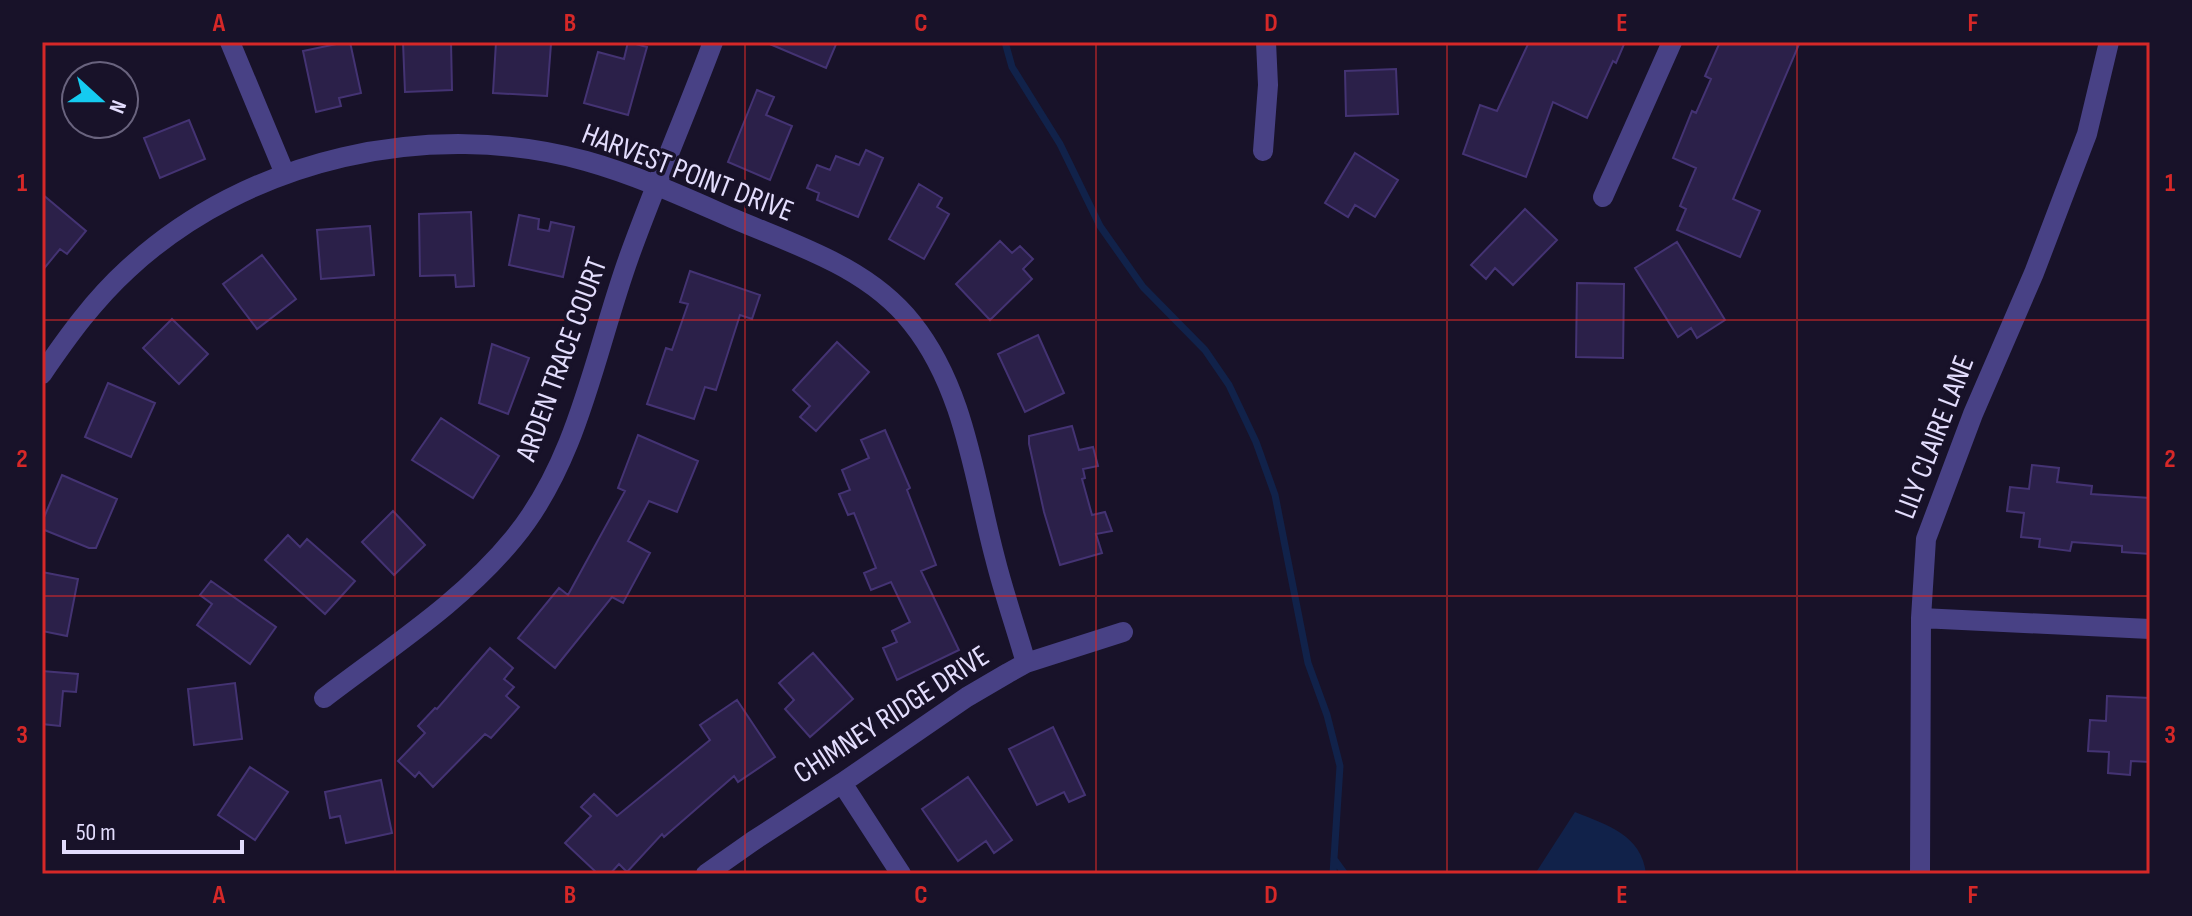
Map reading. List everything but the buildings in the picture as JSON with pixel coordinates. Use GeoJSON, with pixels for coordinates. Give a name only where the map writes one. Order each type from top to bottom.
{"type":"FeatureCollection","features":[{"type":"Feature","properties":{"kind":"street"},"geometry":{"type":"LineString","coordinates":[[230,42],[285,174]]}},
{"type":"Feature","properties":{"kind":"street","name":"ARDEN TRACE COURT"},"geometry":{"type":"LineString","coordinates":[[324,698],[462,592],[514,538],[531,514],[567,444],[629,257],[713,42]]}},
{"type":"Feature","properties":{"kind":"street"},"geometry":{"type":"LineString","coordinates":[[1263,151],[1268,85],[1266,42]]}},
{"type":"Feature","properties":{"kind":"street"},"geometry":{"type":"LineString","coordinates":[[1603,197],[1672,42]]}},
{"type":"Feature","properties":{"kind":"street","name":"LILY CLAIRE LANE"},"geometry":{"type":"LineString","coordinates":[[1920,874],[1921,618],[1926,539],[1973,414],[2034,273],[2087,134],[2109,42]]}},
{"type":"Feature","properties":{"kind":"street","name":"HARVEST POINT DRIVE"},"geometry":{"type":"LineString","coordinates":[[42,374],[92,304],[129,268],[194,219],[233,197],[285,174],[383,149],[449,144],[492,145],[586,161],[657,186],[824,258],[872,284],[911,321],[933,352],[946,379],[975,468],[995,558],[1026,663]]}},
{"type":"Feature","properties":{"kind":"street"},"geometry":{"type":"LineString","coordinates":[[1921,618],[2150,629]]}},
{"type":"Feature","properties":{"kind":"street","name":"CHIMNEY RIDGE DRIVE"},"geometry":{"type":"LineString","coordinates":[[706,874],[967,697],[1026,663],[1123,632]]}},
{"type":"Feature","properties":{"kind":"street"},"geometry":{"type":"LineString","coordinates":[[842,783],[901,874]]}},
{"type":"Feature","properties":{"kind":"water"},"geometry":{"type":"Polygon","coordinates":[[[1575,812],[1621,833],[1638,850],[1646,874],[1535,874],[1575,812]]]}},
{"type":"Feature","properties":{"kind":"waterway"},"geometry":{"type":"LineString","coordinates":[[1005,42],[1012,67],[1060,144],[1100,226],[1143,287],[1205,350],[1229,385],[1256,442],[1275,495],[1308,663],[1327,715],[1340,766],[1333,874]]}},
{"type":"Feature","properties":{"kind":"waterway"},"geometry":{"type":"LineString","coordinates":[[1334,859],[1345,874]]}}]}
